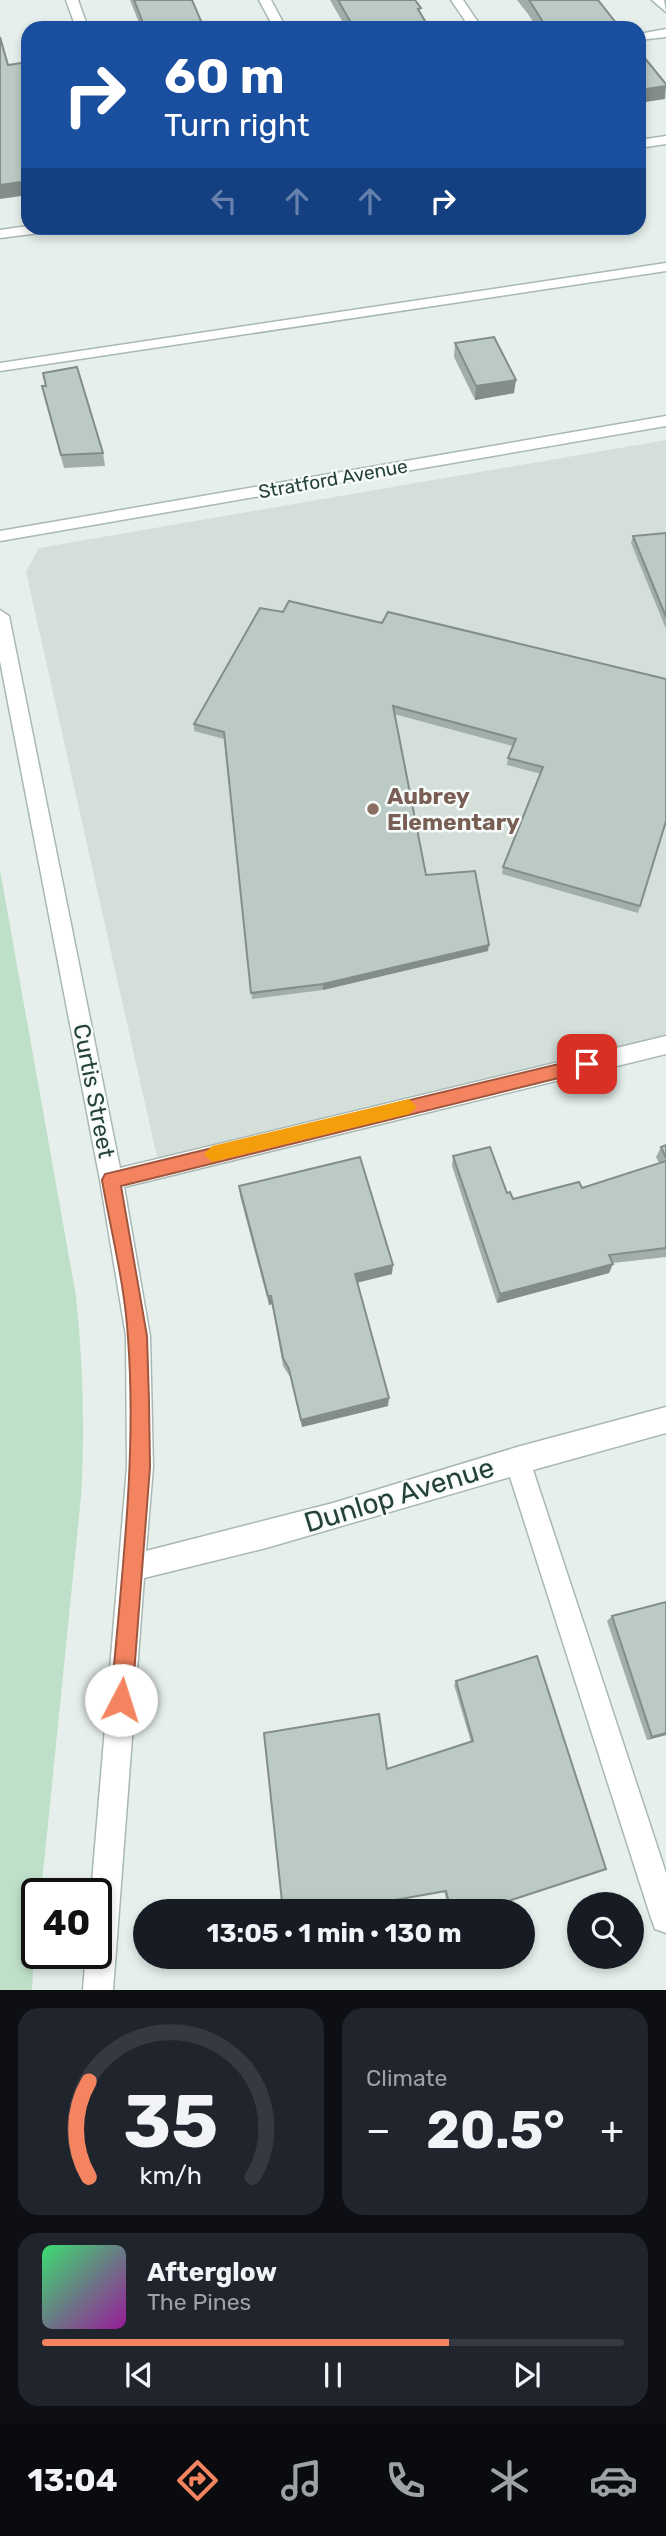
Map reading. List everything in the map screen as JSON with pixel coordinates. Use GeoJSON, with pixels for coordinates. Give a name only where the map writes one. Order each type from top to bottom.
{"type":"FeatureCollection","features":[{"type":"Feature","properties":{"kind":"street"},"geometry":{"type":"LineString","coordinates":[[72,0],[80,21]]}},
{"type":"Feature","properties":{"kind":"street"},"geometry":{"type":"LineString","coordinates":[[265,0],[276,21]]}},
{"type":"Feature","properties":{"kind":"street"},"geometry":{"type":"LineString","coordinates":[[457,0],[471,21]]}},
{"type":"Feature","properties":{"kind":"street"},"geometry":{"type":"LineString","coordinates":[[658,0],[666,9]]}},
{"type":"Feature","properties":{"kind":"street"},"geometry":{"type":"LineString","coordinates":[[646,36],[666,33]]}},
{"type":"Feature","properties":{"kind":"street"},"geometry":{"type":"LineString","coordinates":[[646,143],[666,140]]}},
{"type":"Feature","properties":{"kind":"street"},"geometry":{"type":"LineString","coordinates":[[0,234],[21,231]]}},
{"type":"Feature","properties":{"kind":"street"},"geometry":{"type":"LineString","coordinates":[[0,367],[666,267]]}},
{"type":"Feature","properties":{"kind":"street","name":"Stratford Avenue"},"geometry":{"type":"LineString","coordinates":[[0,536],[666,421]]}},
{"type":"Feature","properties":{"kind":"street","name":"Curtis Street"},"geometry":{"type":"LineString","coordinates":[[0,616],[111,1180],[138,1336],[140,1467],[98,1990]]}},
{"type":"Feature","properties":{"kind":"street"},"geometry":{"type":"LineString","coordinates":[[111,1180],[666,1045]]}},
{"type":"Feature","properties":{"kind":"street","name":"Dunlop Avenue"},"geometry":{"type":"LineString","coordinates":[[132,1567],[240,1543],[517,1460],[666,1420]]}},
{"type":"Feature","properties":{"kind":"street"},"geometry":{"type":"LineString","coordinates":[[517,1460],[666,1918]]}},
{"type":"Feature","properties":{"kind":"shaded area","name":"Aubrey Elementary"},"geometry":{"type":"Polygon","coordinates":[[[666,440],[666,1045],[159,1166],[26,572],[39,548],[666,440]]]}},
{"type":"Feature","properties":{"kind":"green space"},"geometry":{"type":"Polygon","coordinates":[[[0,870],[76,1296],[83,1396],[83,1446],[81,1497],[43,1878],[21,1878],[21,1969],[33,1969],[32,1990],[0,1990],[0,870]]]}},
{"type":"Feature","properties":{"kind":"building"},"geometry":{"type":"Polygon","coordinates":[[[134,0],[192,0],[201,21],[142,21],[134,0]]]}},
{"type":"Feature","properties":{"kind":"building"},"geometry":{"type":"Polygon","coordinates":[[[338,0],[415,0],[425,21],[350,21],[338,0]]]}},
{"type":"Feature","properties":{"kind":"building"},"geometry":{"type":"Polygon","coordinates":[[[529,0],[598,0],[614,21],[542,21],[529,0]]]}},
{"type":"Feature","properties":{"kind":"building"},"geometry":{"type":"Polygon","coordinates":[[[0,37],[8,65],[21,63],[21,182],[0,185],[0,37]]]}},
{"type":"Feature","properties":{"kind":"building"},"geometry":{"type":"Polygon","coordinates":[[[646,60],[666,84],[646,89],[646,60]]]}},
{"type":"Feature","properties":{"kind":"building"},"geometry":{"type":"Polygon","coordinates":[[[494,337],[516,380],[476,386],[455,343],[494,337]]]}},
{"type":"Feature","properties":{"kind":"building"},"geometry":{"type":"Polygon","coordinates":[[[77,367],[103,453],[61,455],[42,386],[46,386],[43,373],[77,367]]]}},
{"type":"Feature","properties":{"kind":"building"},"geometry":{"type":"Polygon","coordinates":[[[666,533],[666,617],[633,536],[666,533]]]}},
{"type":"Feature","properties":{"kind":"building"},"geometry":{"type":"Polygon","coordinates":[[[289,601],[382,623],[388,612],[666,679],[666,821],[640,906],[503,867],[543,767],[508,758],[516,739],[393,706],[426,875],[475,871],[489,945],[323,984],[251,993],[224,732],[194,724],[260,608],[283,612],[289,601]]]}},
{"type":"Feature","properties":{"kind":"building"},"geometry":{"type":"Polygon","coordinates":[[[666,1145],[666,1158],[661,1147],[666,1145]]]}},
{"type":"Feature","properties":{"kind":"building"},"geometry":{"type":"Polygon","coordinates":[[[490,1147],[507,1193],[510,1192],[513,1199],[579,1182],[582,1188],[666,1161],[666,1248],[609,1255],[613,1264],[500,1294],[453,1156],[490,1147]]]}},
{"type":"Feature","properties":{"kind":"building"},"geometry":{"type":"Polygon","coordinates":[[[360,1157],[393,1265],[355,1274],[389,1398],[301,1420],[289,1369],[283,1358],[271,1296],[268,1296],[239,1186],[360,1157]]]}},
{"type":"Feature","properties":{"kind":"building"},"geometry":{"type":"Polygon","coordinates":[[[666,1602],[666,1733],[652,1737],[612,1616],[666,1602]]]}},
{"type":"Feature","properties":{"kind":"building"},"geometry":{"type":"Polygon","coordinates":[[[537,1656],[606,1869],[515,1899],[448,1899],[446,1891],[401,1899],[282,1899],[264,1733],[379,1714],[387,1769],[473,1741],[456,1681],[537,1656]]]}},
{"type":"Feature","properties":{"kind":"slow traffic"},"geometry":{"type":"LineString","coordinates":[[212,1154],[409,1107]]}},
{"type":"Feature","properties":{"kind":"place","name":"Aubrey Elementary"},"geometry":{"type":"Point","coordinates":[373,809]}},
{"type":"Feature","properties":{"kind":"route"},"geometry":{"type":"LineString","coordinates":[[121,1700],[140,1467],[140,1401],[138,1336],[111,1180],[159,1166],[587,1064]]}}]}
